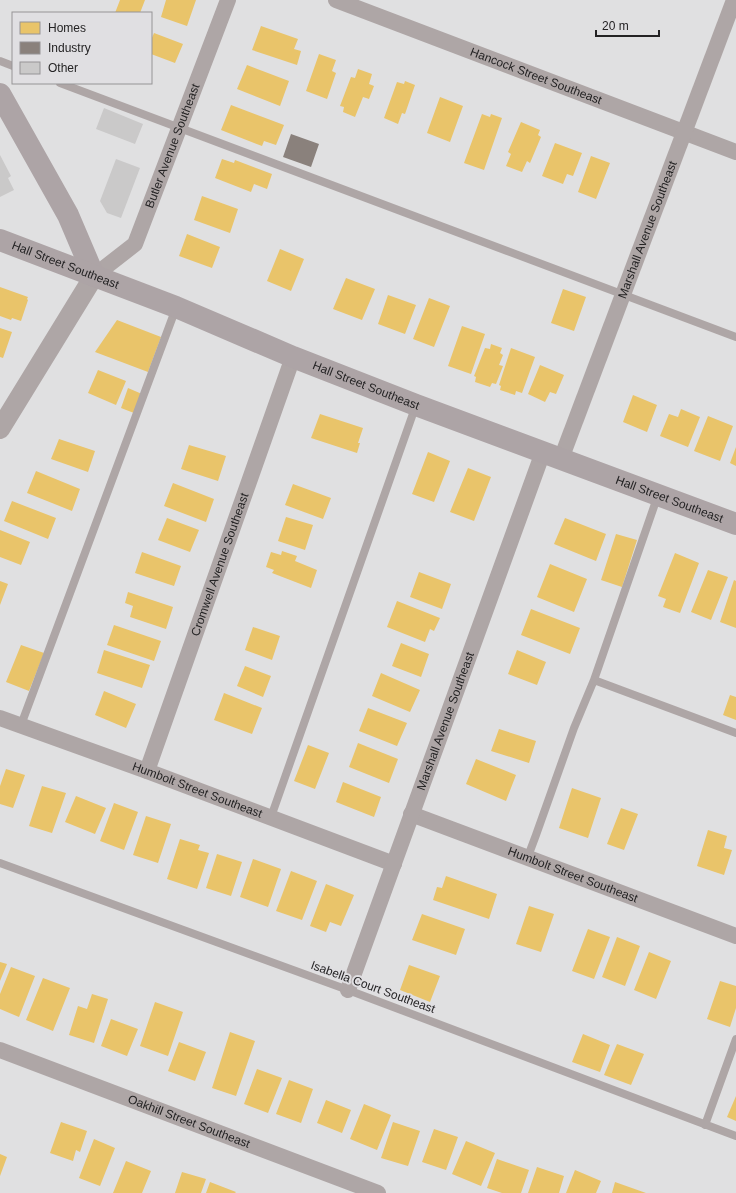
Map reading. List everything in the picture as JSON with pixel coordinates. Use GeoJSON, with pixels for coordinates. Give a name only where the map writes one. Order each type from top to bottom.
{"type":"FeatureCollection","features":[{"type":"Feature","properties":{"kind":"main road"},"geometry":{"type":"LineString","coordinates":[[0,94],[68,215],[94,276]]}},
{"type":"Feature","properties":{"kind":"main road","name":"Hall Street Southeast"},"geometry":{"type":"LineString","coordinates":[[0,240],[176,307],[293,357],[416,405],[736,524]]}},
{"type":"Feature","properties":{"kind":"street","name":"Butler Avenue Southeast"},"geometry":{"type":"LineString","coordinates":[[94,276],[135,244],[228,0]]}},
{"type":"Feature","properties":{"kind":"street","name":"Hancock Street Southeast"},"geometry":{"type":"LineString","coordinates":[[336,0],[352,3],[736,152]]}},
{"type":"Feature","properties":{"kind":"street","name":"Marshall Avenue Southeast"},"geometry":{"type":"LineString","coordinates":[[348,990],[411,814],[552,456],[624,294],[734,0]]}},
{"type":"Feature","properties":{"kind":"street"},"geometry":{"type":"LineString","coordinates":[[0,429],[94,276]]}},
{"type":"Feature","properties":{"kind":"street","name":"Cromwell Avenue Southeast"},"geometry":{"type":"LineString","coordinates":[[147,771],[293,357]]}},
{"type":"Feature","properties":{"kind":"street","name":"Humbolt Street Southeast"},"geometry":{"type":"LineString","coordinates":[[0,718],[147,771],[394,864]]}},
{"type":"Feature","properties":{"kind":"street","name":"Humbolt Street Southeast"},"geometry":{"type":"LineString","coordinates":[[411,814],[736,936]]}},
{"type":"Feature","properties":{"kind":"street","name":"Oakhill Street Southeast"},"geometry":{"type":"LineString","coordinates":[[0,1050],[378,1193]]}},
{"type":"Feature","properties":{"kind":"lane"},"geometry":{"type":"LineString","coordinates":[[0,61],[12,66]]}},
{"type":"Feature","properties":{"kind":"lane"},"geometry":{"type":"LineString","coordinates":[[63,84],[736,337]]}},
{"type":"Feature","properties":{"kind":"lane"},"geometry":{"type":"LineString","coordinates":[[21,725],[176,307]]}},
{"type":"Feature","properties":{"kind":"lane"},"geometry":{"type":"LineString","coordinates":[[271,817],[416,405]]}},
{"type":"Feature","properties":{"kind":"lane"},"geometry":{"type":"LineString","coordinates":[[527,858],[574,728],[594,680],[658,495]]}},
{"type":"Feature","properties":{"kind":"lane"},"geometry":{"type":"LineString","coordinates":[[594,680],[736,733]]}},
{"type":"Feature","properties":{"kind":"lane","name":"Isabella Court Southeast"},"geometry":{"type":"LineString","coordinates":[[0,863],[348,990],[736,1136]]}},
{"type":"Feature","properties":{"kind":"lane"},"geometry":{"type":"LineString","coordinates":[[705,1125],[736,1039]]}},
{"type":"Feature","properties":{"kind":"building: Homes"},"geometry":{"type":"Polygon","coordinates":[[[120,0],[145,0],[140,12],[115,12],[120,0]]]}},
{"type":"Feature","properties":{"kind":"building: Homes"},"geometry":{"type":"Polygon","coordinates":[[[166,0],[196,0],[187,26],[161,17],[166,0]]]}},
{"type":"Feature","properties":{"kind":"building: Homes"},"geometry":{"type":"Polygon","coordinates":[[[261,26],[298,39],[294,49],[301,51],[297,65],[252,50],[261,26]]]}},
{"type":"Feature","properties":{"kind":"building: Homes"},"geometry":{"type":"Polygon","coordinates":[[[154,33],[183,44],[175,63],[152,54],[152,38],[154,33]]]}},
{"type":"Feature","properties":{"kind":"building: Homes"},"geometry":{"type":"Polygon","coordinates":[[[319,54],[336,60],[332,71],[336,73],[327,99],[306,91],[319,54]]]}},
{"type":"Feature","properties":{"kind":"building: Homes"},"geometry":{"type":"Polygon","coordinates":[[[247,65],[289,81],[280,106],[237,89],[247,65]]]}},
{"type":"Feature","properties":{"kind":"building: Homes"},"geometry":{"type":"Polygon","coordinates":[[[358,69],[372,74],[369,84],[374,86],[369,99],[363,97],[355,117],[343,112],[344,107],[340,106],[351,77],[355,78],[358,69]]]}},
{"type":"Feature","properties":{"kind":"building: Homes"},"geometry":{"type":"Polygon","coordinates":[[[405,81],[415,85],[405,114],[402,113],[398,124],[384,118],[397,82],[404,84],[405,81]]]}},
{"type":"Feature","properties":{"kind":"building: Homes"},"geometry":{"type":"Polygon","coordinates":[[[440,97],[463,106],[450,142],[427,133],[440,97]]]}},
{"type":"Feature","properties":{"kind":"building: Homes"},"geometry":{"type":"Polygon","coordinates":[[[231,105],[284,125],[276,145],[264,141],[262,146],[221,130],[231,105]]]}},
{"type":"Feature","properties":{"kind":"building: Homes"},"geometry":{"type":"Polygon","coordinates":[[[482,114],[490,117],[491,114],[502,118],[484,170],[464,163],[482,114]]]}},
{"type":"Feature","properties":{"kind":"building: Homes"},"geometry":{"type":"Polygon","coordinates":[[[521,122],[540,130],[538,135],[541,137],[530,163],[527,161],[522,172],[506,166],[511,154],[508,152],[521,122]]]}},
{"type":"Feature","properties":{"kind":"building: Homes"},"geometry":{"type":"Polygon","coordinates":[[[555,143],[582,153],[573,176],[567,174],[563,184],[542,176],[555,143]]]}},
{"type":"Feature","properties":{"kind":"building: Homes"},"geometry":{"type":"Polygon","coordinates":[[[591,156],[610,163],[596,199],[578,192],[591,156]]]}},
{"type":"Feature","properties":{"kind":"building: Homes"},"geometry":{"type":"Polygon","coordinates":[[[222,159],[234,163],[235,160],[272,174],[267,189],[254,184],[251,192],[215,178],[222,159]]]}},
{"type":"Feature","properties":{"kind":"building: Homes"},"geometry":{"type":"Polygon","coordinates":[[[202,196],[238,209],[230,233],[194,220],[202,196]]]}},
{"type":"Feature","properties":{"kind":"building: Homes"},"geometry":{"type":"Polygon","coordinates":[[[187,234],[220,247],[212,268],[179,256],[187,234]]]}},
{"type":"Feature","properties":{"kind":"building: Homes"},"geometry":{"type":"Polygon","coordinates":[[[280,249],[304,259],[291,291],[267,281],[280,249]]]}},
{"type":"Feature","properties":{"kind":"building: Homes"},"geometry":{"type":"Polygon","coordinates":[[[346,278],[375,289],[362,320],[333,309],[346,278]]]}},
{"type":"Feature","properties":{"kind":"building: Homes"},"geometry":{"type":"Polygon","coordinates":[[[0,287],[28,297],[21,321],[12,318],[11,320],[0,316],[0,287]]]}},
{"type":"Feature","properties":{"kind":"building: Homes"},"geometry":{"type":"Polygon","coordinates":[[[563,289],[586,297],[574,331],[551,323],[563,289]]]}},
{"type":"Feature","properties":{"kind":"building: Homes"},"geometry":{"type":"Polygon","coordinates":[[[388,295],[416,305],[405,334],[378,324],[388,295]]]}},
{"type":"Feature","properties":{"kind":"building: Homes"},"geometry":{"type":"Polygon","coordinates":[[[429,298],[450,306],[434,347],[413,339],[429,298]]]}},
{"type":"Feature","properties":{"kind":"building: Homes"},"geometry":{"type":"Polygon","coordinates":[[[117,320],[161,337],[148,372],[95,352],[117,320]]]}},
{"type":"Feature","properties":{"kind":"building: Homes"},"geometry":{"type":"Polygon","coordinates":[[[462,326],[485,334],[471,374],[448,366],[462,326]]]}},
{"type":"Feature","properties":{"kind":"building: Homes"},"geometry":{"type":"Polygon","coordinates":[[[0,328],[12,332],[3,358],[0,357],[0,328]]]}},
{"type":"Feature","properties":{"kind":"building: Homes"},"geometry":{"type":"Polygon","coordinates":[[[491,344],[502,348],[500,353],[503,355],[499,365],[503,366],[496,384],[492,383],[490,387],[475,382],[476,377],[474,376],[485,348],[490,349],[491,344]]]}},
{"type":"Feature","properties":{"kind":"building: Homes"},"geometry":{"type":"Polygon","coordinates":[[[511,348],[535,357],[522,393],[516,391],[515,395],[500,390],[501,386],[499,385],[511,348]]]}},
{"type":"Feature","properties":{"kind":"building: Homes"},"geometry":{"type":"Polygon","coordinates":[[[540,365],[564,375],[556,394],[550,392],[545,402],[528,394],[540,365]]]}},
{"type":"Feature","properties":{"kind":"building: Homes"},"geometry":{"type":"Polygon","coordinates":[[[98,370],[126,381],[116,405],[88,393],[98,370]]]}},
{"type":"Feature","properties":{"kind":"building: Homes"},"geometry":{"type":"Polygon","coordinates":[[[128,388],[142,394],[134,413],[121,408],[128,388]]]}},
{"type":"Feature","properties":{"kind":"building: Homes"},"geometry":{"type":"Polygon","coordinates":[[[633,395],[657,405],[647,432],[623,422],[633,395]]]}},
{"type":"Feature","properties":{"kind":"building: Homes"},"geometry":{"type":"Polygon","coordinates":[[[681,409],[700,417],[688,447],[660,436],[669,414],[678,417],[681,409]]]}},
{"type":"Feature","properties":{"kind":"building: Homes"},"geometry":{"type":"Polygon","coordinates":[[[320,414],[363,428],[358,443],[360,443],[357,453],[311,438],[320,414]]]}},
{"type":"Feature","properties":{"kind":"building: Homes"},"geometry":{"type":"Polygon","coordinates":[[[708,416],[733,426],[720,461],[694,451],[708,416]]]}},
{"type":"Feature","properties":{"kind":"building: Homes"},"geometry":{"type":"Polygon","coordinates":[[[59,439],[95,451],[88,472],[51,459],[59,439]]]}},
{"type":"Feature","properties":{"kind":"building: Homes"},"geometry":{"type":"Polygon","coordinates":[[[189,445],[226,456],[218,481],[181,469],[189,445]]]}},
{"type":"Feature","properties":{"kind":"building: Homes"},"geometry":{"type":"Polygon","coordinates":[[[736,447],[736,466],[730,463],[736,447]]]}},
{"type":"Feature","properties":{"kind":"building: Homes"},"geometry":{"type":"Polygon","coordinates":[[[428,452],[450,461],[434,502],[412,494],[428,452]]]}},
{"type":"Feature","properties":{"kind":"building: Homes"},"geometry":{"type":"Polygon","coordinates":[[[468,468],[491,477],[474,521],[450,512],[468,468]]]}},
{"type":"Feature","properties":{"kind":"building: Homes"},"geometry":{"type":"Polygon","coordinates":[[[36,471],[80,489],[72,511],[27,493],[36,471]]]}},
{"type":"Feature","properties":{"kind":"building: Homes"},"geometry":{"type":"Polygon","coordinates":[[[173,483],[214,499],[206,522],[164,506],[173,483]]]}},
{"type":"Feature","properties":{"kind":"building: Homes"},"geometry":{"type":"Polygon","coordinates":[[[293,484],[331,498],[323,519],[285,505],[293,484]]]}},
{"type":"Feature","properties":{"kind":"building: Homes"},"geometry":{"type":"Polygon","coordinates":[[[12,501],[56,518],[48,539],[4,521],[12,501]]]}},
{"type":"Feature","properties":{"kind":"building: Homes"},"geometry":{"type":"Polygon","coordinates":[[[286,517],[313,525],[305,550],[278,541],[286,517]]]}},
{"type":"Feature","properties":{"kind":"building: Homes"},"geometry":{"type":"Polygon","coordinates":[[[167,518],[199,530],[190,552],[158,540],[167,518]]]}},
{"type":"Feature","properties":{"kind":"building: Homes"},"geometry":{"type":"Polygon","coordinates":[[[565,518],[606,534],[596,561],[554,544],[565,518]]]}},
{"type":"Feature","properties":{"kind":"building: Homes"},"geometry":{"type":"Polygon","coordinates":[[[0,530],[30,542],[21,565],[0,557],[0,530]]]}},
{"type":"Feature","properties":{"kind":"building: Homes"},"geometry":{"type":"Polygon","coordinates":[[[616,534],[637,540],[622,587],[601,580],[616,534]]]}},
{"type":"Feature","properties":{"kind":"building: Homes"},"geometry":{"type":"Polygon","coordinates":[[[282,551],[297,556],[295,561],[317,570],[311,588],[272,573],[274,570],[266,567],[271,552],[281,555],[282,551]]]}},
{"type":"Feature","properties":{"kind":"building: Homes"},"geometry":{"type":"Polygon","coordinates":[[[142,552],[181,566],[174,586],[135,573],[142,552]]]}},
{"type":"Feature","properties":{"kind":"building: Homes"},"geometry":{"type":"Polygon","coordinates":[[[675,553],[699,563],[680,613],[663,607],[666,599],[658,596],[675,553]]]}},
{"type":"Feature","properties":{"kind":"building: Homes"},"geometry":{"type":"Polygon","coordinates":[[[550,564],[587,579],[574,612],[537,597],[550,564]]]}},
{"type":"Feature","properties":{"kind":"building: Homes"},"geometry":{"type":"Polygon","coordinates":[[[708,570],[728,577],[711,620],[691,612],[708,570]]]}},
{"type":"Feature","properties":{"kind":"building: Homes"},"geometry":{"type":"Polygon","coordinates":[[[419,572],[451,584],[442,609],[410,597],[419,572]]]}},
{"type":"Feature","properties":{"kind":"building: Homes"},"geometry":{"type":"Polygon","coordinates":[[[734,580],[736,581],[736,628],[720,622],[734,580]]]}},
{"type":"Feature","properties":{"kind":"building: Homes"},"geometry":{"type":"Polygon","coordinates":[[[0,581],[8,584],[0,605],[0,581]]]}},
{"type":"Feature","properties":{"kind":"building: Homes"},"geometry":{"type":"Polygon","coordinates":[[[128,592],[173,607],[166,629],[130,617],[133,606],[125,603],[128,592]]]}},
{"type":"Feature","properties":{"kind":"building: Homes"},"geometry":{"type":"Polygon","coordinates":[[[397,601],[440,618],[434,631],[430,629],[425,642],[387,627],[397,601]]]}},
{"type":"Feature","properties":{"kind":"building: Homes"},"geometry":{"type":"Polygon","coordinates":[[[531,609],[580,628],[570,654],[521,635],[531,609]]]}},
{"type":"Feature","properties":{"kind":"building: Homes"},"geometry":{"type":"Polygon","coordinates":[[[114,625],[161,641],[154,661],[107,645],[114,625]]]}},
{"type":"Feature","properties":{"kind":"building: Homes"},"geometry":{"type":"Polygon","coordinates":[[[253,627],[280,636],[272,660],[245,650],[253,627]]]}},
{"type":"Feature","properties":{"kind":"building: Homes"},"geometry":{"type":"Polygon","coordinates":[[[401,643],[429,654],[421,677],[392,666],[401,643]]]}},
{"type":"Feature","properties":{"kind":"building: Homes"},"geometry":{"type":"Polygon","coordinates":[[[21,645],[44,653],[29,691],[6,682],[21,645]]]}},
{"type":"Feature","properties":{"kind":"building: Homes"},"geometry":{"type":"Polygon","coordinates":[[[104,650],[150,665],[142,688],[97,673],[104,650]]]}},
{"type":"Feature","properties":{"kind":"building: Homes"},"geometry":{"type":"Polygon","coordinates":[[[517,650],[546,662],[537,685],[508,674],[517,650]]]}},
{"type":"Feature","properties":{"kind":"building: Homes"},"geometry":{"type":"Polygon","coordinates":[[[245,666],[271,676],[263,697],[237,686],[245,666]]]}},
{"type":"Feature","properties":{"kind":"building: Homes"},"geometry":{"type":"Polygon","coordinates":[[[381,673],[420,690],[410,712],[372,696],[381,673]]]}},
{"type":"Feature","properties":{"kind":"building: Homes"},"geometry":{"type":"Polygon","coordinates":[[[104,691],[136,704],[126,728],[95,715],[104,691]]]}},
{"type":"Feature","properties":{"kind":"building: Homes"},"geometry":{"type":"Polygon","coordinates":[[[224,693],[262,708],[252,734],[214,720],[224,693]]]}},
{"type":"Feature","properties":{"kind":"building: Homes"},"geometry":{"type":"Polygon","coordinates":[[[730,695],[736,697],[736,720],[723,715],[730,695]]]}},
{"type":"Feature","properties":{"kind":"building: Homes"},"geometry":{"type":"Polygon","coordinates":[[[368,708],[407,723],[397,746],[359,731],[368,708]]]}},
{"type":"Feature","properties":{"kind":"building: Homes"},"geometry":{"type":"Polygon","coordinates":[[[499,729],[536,741],[529,763],[491,751],[499,729]]]}},
{"type":"Feature","properties":{"kind":"building: Homes"},"geometry":{"type":"Polygon","coordinates":[[[358,743],[398,759],[389,783],[349,767],[358,743]]]}},
{"type":"Feature","properties":{"kind":"building: Homes"},"geometry":{"type":"Polygon","coordinates":[[[308,745],[329,753],[315,789],[294,781],[308,745]]]}},
{"type":"Feature","properties":{"kind":"building: Homes"},"geometry":{"type":"Polygon","coordinates":[[[476,759],[516,775],[506,801],[466,784],[476,759]]]}},
{"type":"Feature","properties":{"kind":"building: Homes"},"geometry":{"type":"Polygon","coordinates":[[[6,769],[25,775],[13,808],[0,804],[0,786],[6,769]]]}},
{"type":"Feature","properties":{"kind":"building: Homes"},"geometry":{"type":"Polygon","coordinates":[[[343,782],[381,797],[374,817],[336,802],[343,782]]]}},
{"type":"Feature","properties":{"kind":"building: Homes"},"geometry":{"type":"Polygon","coordinates":[[[42,786],[66,793],[52,833],[29,826],[42,786]]]}},
{"type":"Feature","properties":{"kind":"building: Homes"},"geometry":{"type":"Polygon","coordinates":[[[572,788],[601,798],[588,838],[559,828],[572,788]]]}},
{"type":"Feature","properties":{"kind":"building: Homes"},"geometry":{"type":"Polygon","coordinates":[[[76,796],[106,808],[95,834],[65,822],[76,796]]]}},
{"type":"Feature","properties":{"kind":"building: Homes"},"geometry":{"type":"Polygon","coordinates":[[[114,803],[138,812],[124,850],[100,841],[114,803]]]}},
{"type":"Feature","properties":{"kind":"building: Homes"},"geometry":{"type":"Polygon","coordinates":[[[621,808],[638,814],[624,850],[607,844],[621,808]]]}},
{"type":"Feature","properties":{"kind":"building: Homes"},"geometry":{"type":"Polygon","coordinates":[[[146,816],[171,824],[158,863],[133,855],[146,816]]]}},
{"type":"Feature","properties":{"kind":"building: Homes"},"geometry":{"type":"Polygon","coordinates":[[[708,830],[727,836],[724,848],[732,850],[724,875],[697,866],[708,830]]]}},
{"type":"Feature","properties":{"kind":"building: Homes"},"geometry":{"type":"Polygon","coordinates":[[[180,839],[200,845],[198,850],[209,853],[197,889],[167,879],[180,839]]]}},
{"type":"Feature","properties":{"kind":"building: Homes"},"geometry":{"type":"Polygon","coordinates":[[[217,854],[242,862],[231,896],[206,888],[217,854]]]}},
{"type":"Feature","properties":{"kind":"building: Homes"},"geometry":{"type":"Polygon","coordinates":[[[253,859],[281,869],[268,907],[240,897],[253,859]]]}},
{"type":"Feature","properties":{"kind":"building: Homes"},"geometry":{"type":"Polygon","coordinates":[[[291,871],[317,881],[302,920],[276,911],[291,871]]]}},
{"type":"Feature","properties":{"kind":"building: Homes"},"geometry":{"type":"Polygon","coordinates":[[[446,876],[497,894],[489,919],[433,900],[437,887],[442,888],[446,876]]]}},
{"type":"Feature","properties":{"kind":"building: Homes"},"geometry":{"type":"Polygon","coordinates":[[[326,884],[354,895],[341,926],[330,922],[326,932],[310,926],[326,884]]]}},
{"type":"Feature","properties":{"kind":"building: Homes"},"geometry":{"type":"Polygon","coordinates":[[[529,906],[554,914],[541,952],[516,944],[529,906]]]}},
{"type":"Feature","properties":{"kind":"building: Homes"},"geometry":{"type":"Polygon","coordinates":[[[422,914],[465,929],[456,955],[412,940],[422,914]]]}},
{"type":"Feature","properties":{"kind":"building: Homes"},"geometry":{"type":"Polygon","coordinates":[[[588,929],[610,937],[594,979],[572,971],[588,929]]]}},
{"type":"Feature","properties":{"kind":"building: Homes"},"geometry":{"type":"Polygon","coordinates":[[[617,937],[640,946],[625,986],[602,977],[617,937]]]}},
{"type":"Feature","properties":{"kind":"building: Homes"},"geometry":{"type":"Polygon","coordinates":[[[649,952],[671,961],[656,999],[634,990],[649,952]]]}},
{"type":"Feature","properties":{"kind":"building: Homes"},"geometry":{"type":"Polygon","coordinates":[[[0,962],[7,964],[0,981],[0,962]]]}},
{"type":"Feature","properties":{"kind":"building: Homes"},"geometry":{"type":"Polygon","coordinates":[[[409,965],[440,976],[430,1002],[400,990],[409,965]]]}},
{"type":"Feature","properties":{"kind":"building: Homes"},"geometry":{"type":"Polygon","coordinates":[[[11,967],[35,976],[19,1017],[0,1009],[0,994],[11,967]]]}},
{"type":"Feature","properties":{"kind":"building: Homes"},"geometry":{"type":"Polygon","coordinates":[[[43,978],[70,988],[53,1031],[26,1020],[43,978]]]}},
{"type":"Feature","properties":{"kind":"building: Homes"},"geometry":{"type":"Polygon","coordinates":[[[720,981],[736,986],[736,1008],[730,1027],[707,1019],[720,981]]]}},
{"type":"Feature","properties":{"kind":"building: Homes"},"geometry":{"type":"Polygon","coordinates":[[[92,994],[108,999],[94,1043],[69,1035],[78,1006],[87,1009],[92,994]]]}},
{"type":"Feature","properties":{"kind":"building: Homes"},"geometry":{"type":"Polygon","coordinates":[[[155,1002],[183,1012],[168,1056],[140,1046],[155,1002]]]}},
{"type":"Feature","properties":{"kind":"building: Homes"},"geometry":{"type":"Polygon","coordinates":[[[111,1019],[138,1029],[127,1056],[101,1046],[111,1019]]]}},
{"type":"Feature","properties":{"kind":"building: Homes"},"geometry":{"type":"Polygon","coordinates":[[[230,1032],[255,1041],[236,1096],[212,1088],[230,1032]]]}},
{"type":"Feature","properties":{"kind":"building: Homes"},"geometry":{"type":"Polygon","coordinates":[[[583,1034],[610,1045],[600,1072],[572,1062],[583,1034]]]}},
{"type":"Feature","properties":{"kind":"building: Homes"},"geometry":{"type":"Polygon","coordinates":[[[179,1042],[206,1052],[195,1081],[168,1071],[179,1042]]]}},
{"type":"Feature","properties":{"kind":"building: Homes"},"geometry":{"type":"Polygon","coordinates":[[[617,1044],[644,1054],[631,1085],[604,1075],[617,1044]]]}},
{"type":"Feature","properties":{"kind":"building: Homes"},"geometry":{"type":"Polygon","coordinates":[[[257,1069],[282,1078],[268,1113],[244,1104],[257,1069]]]}},
{"type":"Feature","properties":{"kind":"building: Homes"},"geometry":{"type":"Polygon","coordinates":[[[289,1080],[313,1089],[301,1123],[276,1114],[289,1080]]]}},
{"type":"Feature","properties":{"kind":"building: Homes"},"geometry":{"type":"Polygon","coordinates":[[[736,1096],[736,1121],[727,1117],[736,1096]]]}},
{"type":"Feature","properties":{"kind":"building: Homes"},"geometry":{"type":"Polygon","coordinates":[[[326,1100],[351,1110],[342,1133],[317,1123],[326,1100]]]}},
{"type":"Feature","properties":{"kind":"building: Homes"},"geometry":{"type":"Polygon","coordinates":[[[364,1104],[391,1115],[377,1150],[350,1139],[364,1104]]]}},
{"type":"Feature","properties":{"kind":"building: Homes"},"geometry":{"type":"Polygon","coordinates":[[[61,1122],[87,1131],[80,1152],[76,1150],[73,1161],[50,1153],[61,1122]]]}},
{"type":"Feature","properties":{"kind":"building: Homes"},"geometry":{"type":"Polygon","coordinates":[[[393,1122],[420,1131],[408,1166],[381,1158],[393,1122]]]}},
{"type":"Feature","properties":{"kind":"building: Homes"},"geometry":{"type":"Polygon","coordinates":[[[434,1129],[458,1137],[446,1170],[422,1162],[434,1129]]]}},
{"type":"Feature","properties":{"kind":"building: Homes"},"geometry":{"type":"Polygon","coordinates":[[[94,1139],[115,1148],[100,1186],[79,1178],[94,1139]]]}},
{"type":"Feature","properties":{"kind":"building: Homes"},"geometry":{"type":"Polygon","coordinates":[[[466,1141],[495,1153],[481,1186],[452,1174],[466,1141]]]}},
{"type":"Feature","properties":{"kind":"building: Homes"},"geometry":{"type":"Polygon","coordinates":[[[0,1154],[7,1157],[0,1176],[0,1154]]]}},
{"type":"Feature","properties":{"kind":"building: Homes"},"geometry":{"type":"Polygon","coordinates":[[[497,1159],[529,1170],[521,1193],[502,1193],[487,1188],[497,1159]]]}},
{"type":"Feature","properties":{"kind":"building: Homes"},"geometry":{"type":"Polygon","coordinates":[[[126,1161],[151,1171],[142,1193],[113,1193],[126,1161]]]}},
{"type":"Feature","properties":{"kind":"building: Homes"},"geometry":{"type":"Polygon","coordinates":[[[537,1167],[564,1176],[559,1193],[528,1193],[537,1167]]]}},
{"type":"Feature","properties":{"kind":"building: Homes"},"geometry":{"type":"Polygon","coordinates":[[[575,1170],[601,1181],[596,1193],[566,1193],[575,1170]]]}},
{"type":"Feature","properties":{"kind":"building: Homes"},"geometry":{"type":"Polygon","coordinates":[[[182,1172],[206,1179],[201,1193],[175,1193],[182,1172]]]}},
{"type":"Feature","properties":{"kind":"building: Homes"},"geometry":{"type":"Polygon","coordinates":[[[210,1182],[236,1192],[206,1193],[210,1182]]]}},
{"type":"Feature","properties":{"kind":"building: Homes"},"geometry":{"type":"Polygon","coordinates":[[[615,1182],[646,1193],[612,1193],[615,1182]]]}},
{"type":"Feature","properties":{"kind":"building: Industry"},"geometry":{"type":"Polygon","coordinates":[[[291,134],[319,144],[311,167],[283,157],[291,134]]]}},
{"type":"Feature","properties":{"kind":"building: Other"},"geometry":{"type":"Polygon","coordinates":[[[104,108],[143,124],[135,144],[96,129],[104,108]]]}},
{"type":"Feature","properties":{"kind":"building: Other"},"geometry":{"type":"Polygon","coordinates":[[[0,155],[11,176],[8,178],[14,190],[0,197],[0,155]]]}},
{"type":"Feature","properties":{"kind":"building: Other"},"geometry":{"type":"Polygon","coordinates":[[[116,159],[140,168],[121,218],[107,213],[100,201],[116,159]]]}}]}
